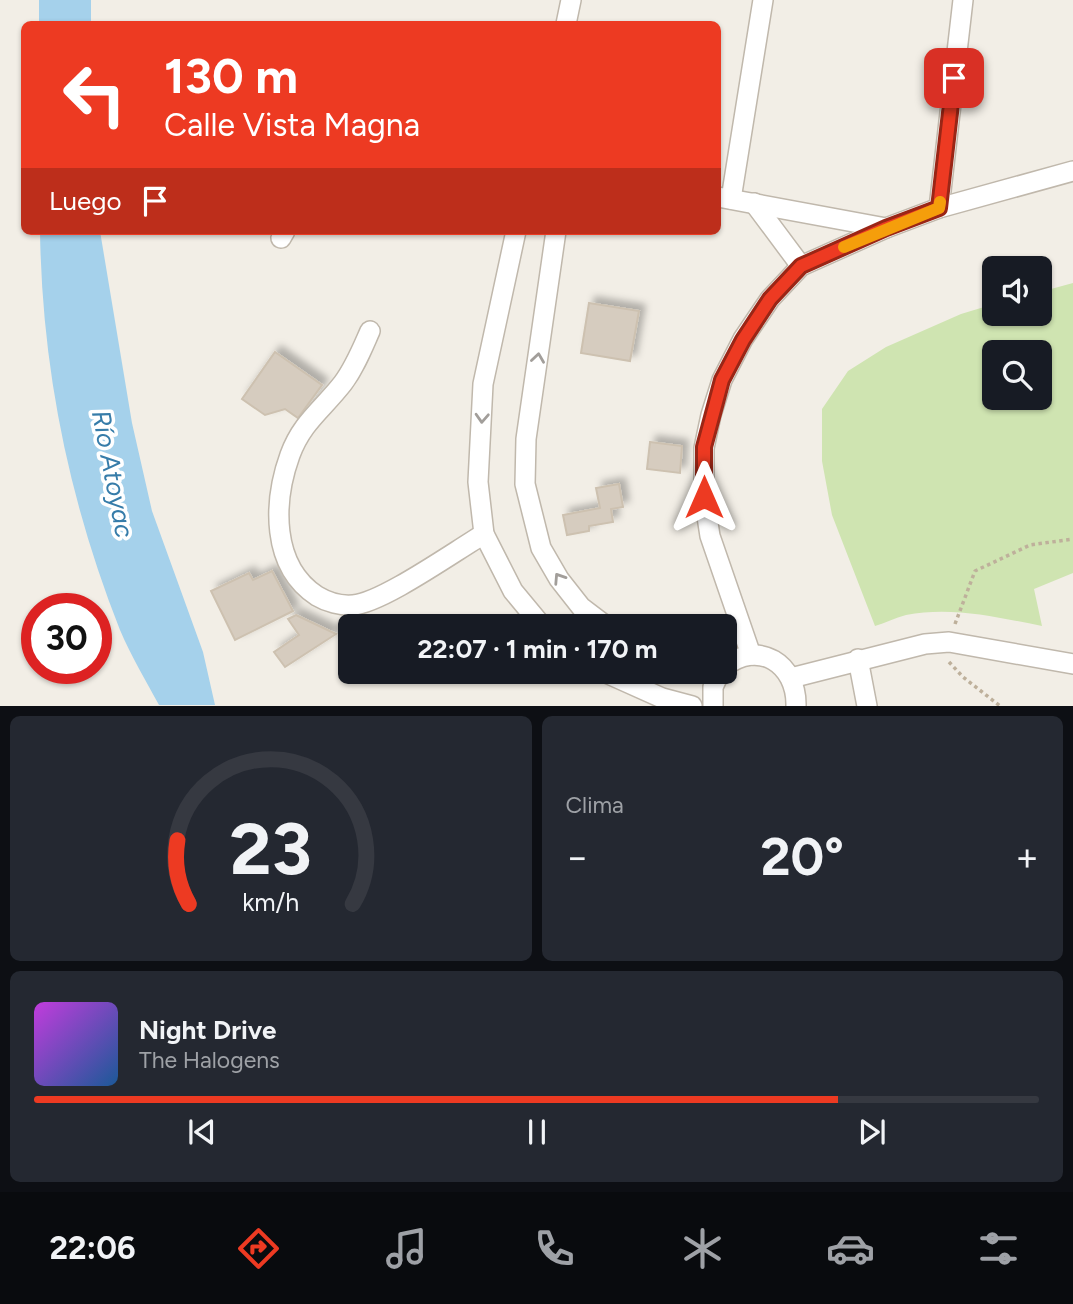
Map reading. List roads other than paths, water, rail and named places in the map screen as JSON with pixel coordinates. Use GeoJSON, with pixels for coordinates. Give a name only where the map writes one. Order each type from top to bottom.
{"type":"FeatureCollection","features":[{"type":"Feature","properties":{"kind":"street"},"geometry":{"type":"LineString","coordinates":[[567,21],[571,0]]}},
{"type":"Feature","properties":{"kind":"street"},"geometry":{"type":"LineString","coordinates":[[763,0],[724,198],[886,228]]}},
{"type":"Feature","properties":{"kind":"street"},"geometry":{"type":"LineString","coordinates":[[939,208],[963,0]]}},
{"type":"Feature","properties":{"kind":"street"},"geometry":{"type":"LineString","coordinates":[[751,655],[710,536],[704,497],[704,447],[722,380],[743,340],[770,299],[801,266],[886,228],[939,208],[1073,171]]}},
{"type":"Feature","properties":{"kind":"street"},"geometry":{"type":"LineString","coordinates":[[754,204],[801,266]]}},
{"type":"Feature","properties":{"kind":"street"},"geometry":{"type":"LineString","coordinates":[[515,235],[483,384],[478,482],[484,534],[513,591],[532,614]]}},
{"type":"Feature","properties":{"kind":"street"},"geometry":{"type":"LineString","coordinates":[[555,235],[526,439],[524,484],[541,548],[558,579],[590,614]]}},
{"type":"Feature","properties":{"kind":"street"},"geometry":{"type":"LineString","coordinates":[[370,331],[357,361],[342,385],[303,428],[290,454],[279,505],[284,554],[293,574],[306,588],[326,601],[352,605],[374,600],[484,534]]}},
{"type":"Feature","properties":{"kind":"street"},"geometry":{"type":"LineString","coordinates":[[791,678],[858,659],[925,644],[949,642],[1073,664]]}},
{"type":"Feature","properties":{"kind":"street"},"geometry":{"type":"LineString","coordinates":[[737,659],[751,655],[764,656],[775,661],[791,678],[796,691],[796,705]]}},
{"type":"Feature","properties":{"kind":"street"},"geometry":{"type":"LineString","coordinates":[[858,659],[867,705]]}},
{"type":"Feature","properties":{"kind":"street"},"geometry":{"type":"LineString","coordinates":[[631,684],[662,698],[691,705]]}},
{"type":"Feature","properties":{"kind":"street"},"geometry":{"type":"LineString","coordinates":[[713,705],[714,684]]}},
{"type":"Feature","properties":{"kind":"water"},"geometry":{"type":"Polygon","coordinates":[[[39,0],[91,0],[91,21],[39,21],[39,0]]]}},
{"type":"Feature","properties":{"kind":"water","name":"Río Atoyac"},"geometry":{"type":"Polygon","coordinates":[[[40,235],[101,235],[132,423],[152,511],[203,652],[215,705],[159,705],[124,640],[112,608],[112,593],[106,593],[102,581],[73,483],[53,384],[46,333],[40,235]]]}}]}
